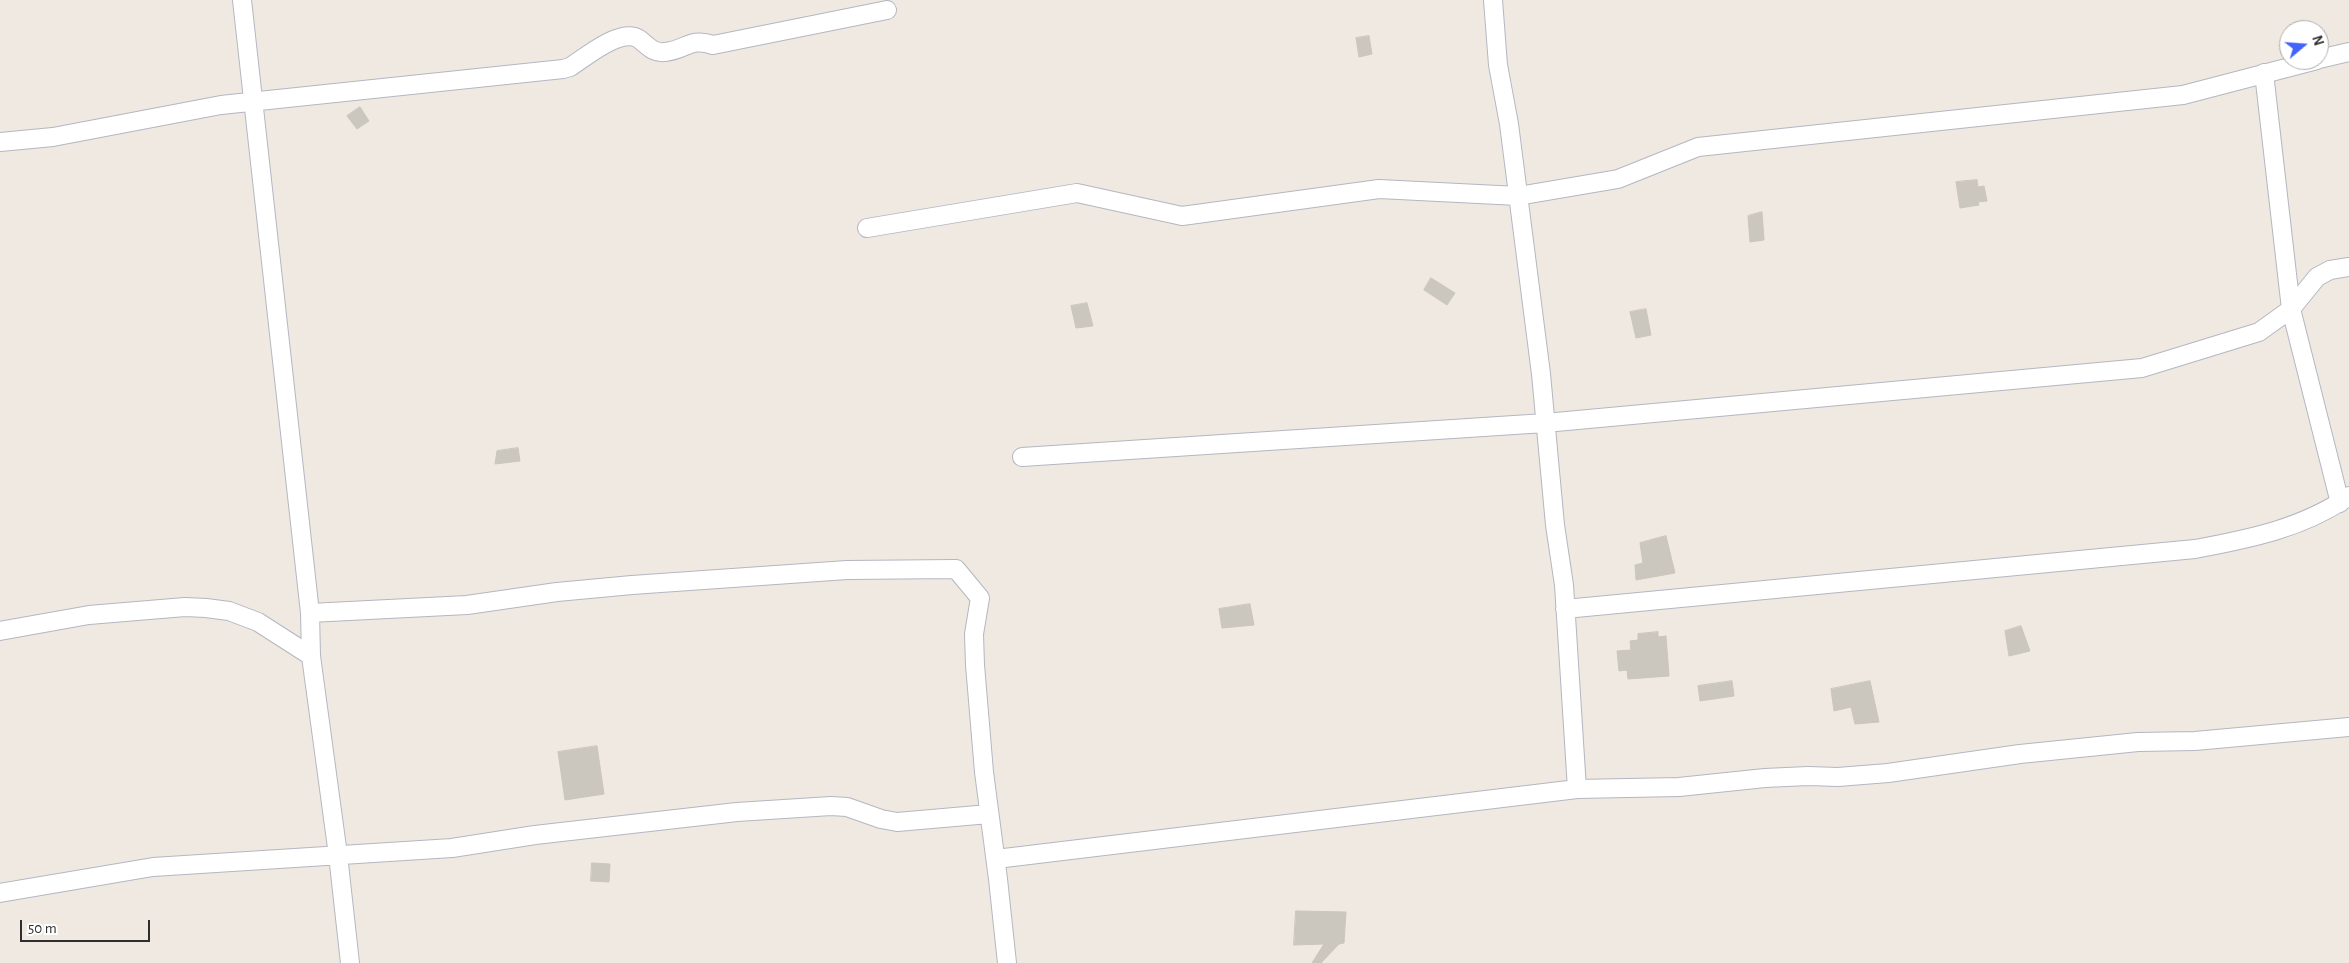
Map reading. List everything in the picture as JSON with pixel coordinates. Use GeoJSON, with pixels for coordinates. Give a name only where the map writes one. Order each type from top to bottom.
{"type":"FeatureCollection","features":[{"type":"Feature","properties":{"kind":"street"},"geometry":{"type":"LineString","coordinates":[[242,0],[310,613],[311,656],[338,855],[350,963]]}},
{"type":"Feature","properties":{"kind":"street"},"geometry":{"type":"LineString","coordinates":[[1493,0],[1498,65],[1508,118],[1541,374],[1565,609],[1577,790]]}},
{"type":"Feature","properties":{"kind":"street"},"geometry":{"type":"LineString","coordinates":[[0,142],[53,137],[221,104],[563,69],[570,67],[613,40],[628,35],[636,37],[647,47],[663,53],[697,41],[713,45],[887,10]]}},
{"type":"Feature","properties":{"kind":"street"},"geometry":{"type":"LineString","coordinates":[[2329,57],[2349,52]]}},
{"type":"Feature","properties":{"kind":"street"},"geometry":{"type":"LineString","coordinates":[[867,228],[1077,193],[1182,216],[1379,189],[1518,196],[1618,179],[1698,147],[2183,95],[2279,69]]}},
{"type":"Feature","properties":{"kind":"street"},"geometry":{"type":"LineString","coordinates":[[1565,609],[2196,549],[2240,541],[2281,529],[2312,518],[2344,499],[2291,309],[2264,73]]}},
{"type":"Feature","properties":{"kind":"street"},"geometry":{"type":"LineString","coordinates":[[1022,457],[1545,423],[2142,368],[2259,332],[2291,309],[2317,277],[2330,270],[2349,267]]}},
{"type":"Feature","properties":{"kind":"street"},"geometry":{"type":"LineString","coordinates":[[310,613],[467,605],[558,592],[632,585],[847,570],[956,569],[980,598],[974,634],[984,772],[996,859],[1007,963]]}},
{"type":"Feature","properties":{"kind":"street"},"geometry":{"type":"LineString","coordinates":[[0,631],[89,615],[206,608],[230,611],[258,622],[311,656]]}},
{"type":"Feature","properties":{"kind":"street"},"geometry":{"type":"LineString","coordinates":[[996,859],[1577,790],[1679,788],[1782,777],[1838,778],[1897,772],[2020,754],[2138,742],[2195,741],[2349,728]]}},
{"type":"Feature","properties":{"kind":"street"},"geometry":{"type":"LineString","coordinates":[[0,893],[153,867],[452,848],[594,828],[791,808],[847,807],[881,819],[897,822],[989,814]]}},
{"type":"Feature","properties":{"kind":"building"},"geometry":{"type":"Polygon","coordinates":[[[1369,36],[1372,54],[1359,57],[1356,38],[1369,36]]]}},
{"type":"Feature","properties":{"kind":"building"},"geometry":{"type":"Polygon","coordinates":[[[360,107],[369,121],[357,129],[347,116],[360,107]]]}},
{"type":"Feature","properties":{"kind":"building"},"geometry":{"type":"Polygon","coordinates":[[[1977,180],[1978,187],[1984,186],[1987,201],[1978,202],[1979,205],[1960,208],[1956,182],[1977,180]]]}},
{"type":"Feature","properties":{"kind":"building"},"geometry":{"type":"Polygon","coordinates":[[[1762,212],[1764,240],[1750,242],[1748,216],[1762,212]]]}},
{"type":"Feature","properties":{"kind":"building"},"geometry":{"type":"Polygon","coordinates":[[[1431,278],[1455,293],[1447,305],[1424,290],[1431,278]]]}},
{"type":"Feature","properties":{"kind":"building"},"geometry":{"type":"Polygon","coordinates":[[[1087,303],[1093,326],[1076,328],[1071,306],[1087,303]]]}},
{"type":"Feature","properties":{"kind":"building"},"geometry":{"type":"Polygon","coordinates":[[[1646,309],[1651,335],[1636,338],[1630,312],[1646,309]]]}},
{"type":"Feature","properties":{"kind":"building"},"geometry":{"type":"Polygon","coordinates":[[[518,448],[520,461],[495,464],[497,451],[518,448]]]}},
{"type":"Feature","properties":{"kind":"building"},"geometry":{"type":"Polygon","coordinates":[[[1666,536],[1675,573],[1636,580],[1635,565],[1643,563],[1640,543],[1666,536]]]}},
{"type":"Feature","properties":{"kind":"building"},"geometry":{"type":"Polygon","coordinates":[[[1250,604],[1254,625],[1222,628],[1219,609],[1250,604]]]}},
{"type":"Feature","properties":{"kind":"building"},"geometry":{"type":"Polygon","coordinates":[[[2021,626],[2030,651],[2009,656],[2005,631],[2021,626]]]}},
{"type":"Feature","properties":{"kind":"building"},"geometry":{"type":"Polygon","coordinates":[[[1658,632],[1658,637],[1666,636],[1669,676],[1628,679],[1627,670],[1619,671],[1617,651],[1631,650],[1630,641],[1638,640],[1638,634],[1658,632]]]}},
{"type":"Feature","properties":{"kind":"building"},"geometry":{"type":"Polygon","coordinates":[[[1732,681],[1734,696],[1700,701],[1698,686],[1732,681]]]}},
{"type":"Feature","properties":{"kind":"building"},"geometry":{"type":"Polygon","coordinates":[[[1870,681],[1879,722],[1855,724],[1851,707],[1834,711],[1831,689],[1870,681]]]}},
{"type":"Feature","properties":{"kind":"building"},"geometry":{"type":"Polygon","coordinates":[[[597,746],[604,794],[565,800],[558,752],[597,746]]]}},
{"type":"Feature","properties":{"kind":"building"},"geometry":{"type":"Polygon","coordinates":[[[592,863],[610,864],[609,882],[591,881],[592,863]]]}},
{"type":"Feature","properties":{"kind":"building"},"geometry":{"type":"Polygon","coordinates":[[[1296,911],[1346,912],[1344,943],[1339,944],[1321,963],[1312,963],[1324,944],[1294,945],[1296,911]]]}}]}
